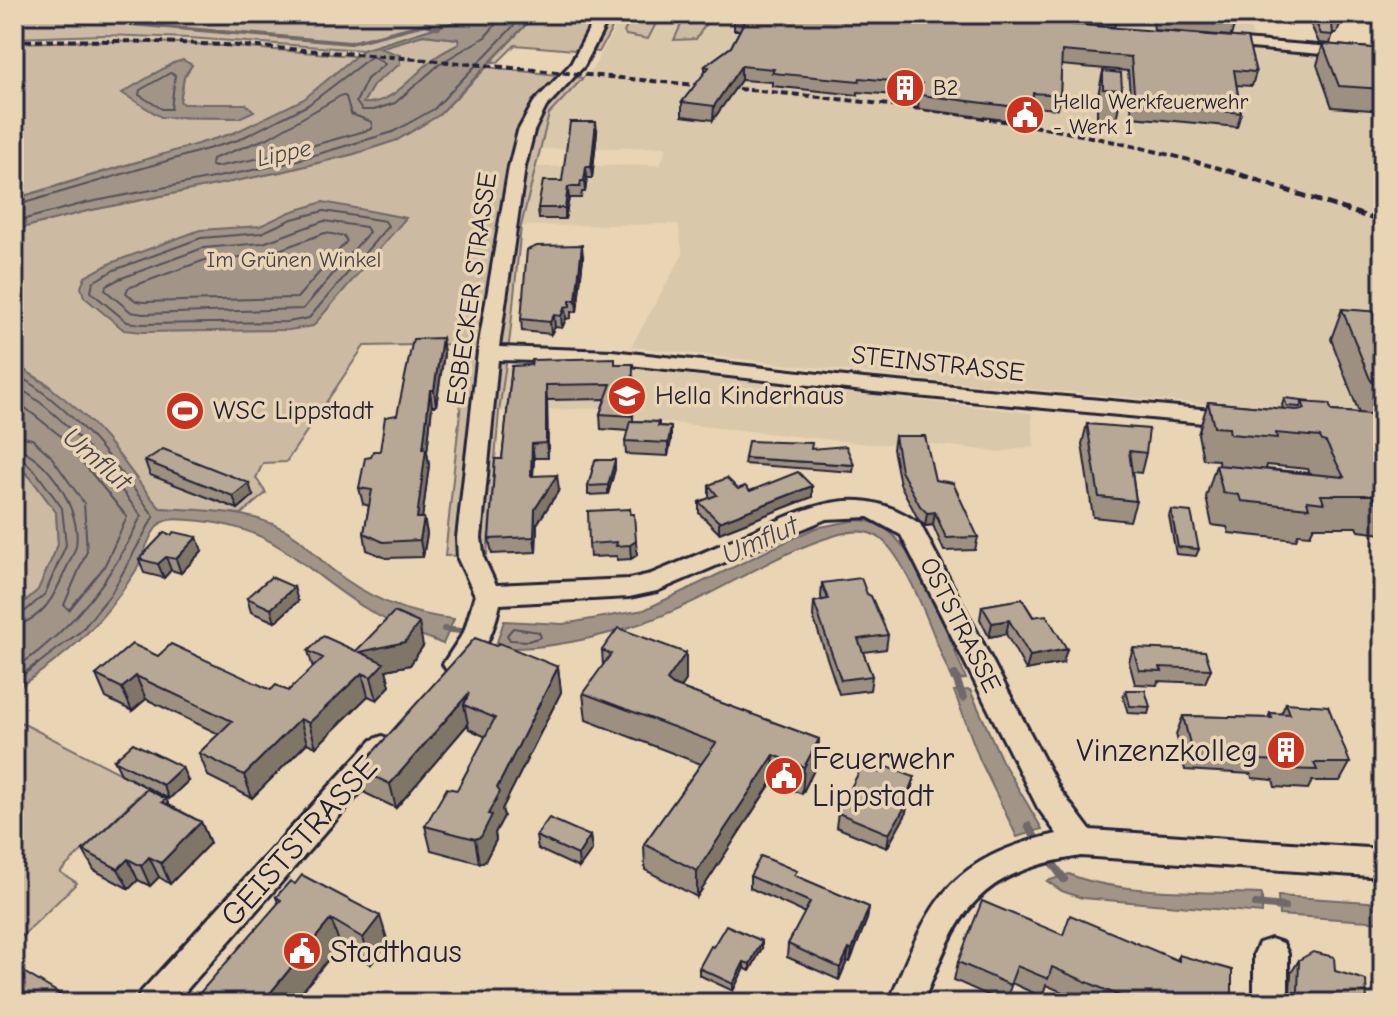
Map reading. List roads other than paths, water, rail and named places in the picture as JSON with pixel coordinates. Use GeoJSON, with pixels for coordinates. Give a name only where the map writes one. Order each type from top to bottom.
{"type":"FeatureCollection","features":[{"type":"Feature","properties":{"kind":"street","name":"ESBECKER STRASSE"},"geometry":{"type":"LineString","coordinates":[[487,603],[471,559],[469,538],[488,353],[517,167],[527,125],[539,105],[572,73],[604,14]]}},
{"type":"Feature","properties":{"kind":"street"},"geometry":{"type":"LineString","coordinates":[[1204,41],[1383,55]]}},
{"type":"Feature","properties":{"kind":"street","name":"STEINSTRASSE"},"geometry":{"type":"LineString","coordinates":[[488,353],[612,357],[879,386],[1256,421]]}},
{"type":"Feature","properties":{"kind":"street","name":"OSTSTRASSE"},"geometry":{"type":"LineString","coordinates":[[487,603],[629,588],[657,582],[820,512],[845,506],[881,512],[911,530],[1070,844]]}},
{"type":"Feature","properties":{"kind":"street"},"geometry":{"type":"LineString","coordinates":[[439,684],[470,649],[487,603]]}},
{"type":"Feature","properties":{"kind":"street","name":"GEISTSTRASSE"},"geometry":{"type":"LineString","coordinates":[[153,1003],[398,730]]}},
{"type":"Feature","properties":{"kind":"street"},"geometry":{"type":"LineString","coordinates":[[906,1003],[937,926],[954,899],[977,880],[1016,861],[1070,844],[1383,863]]}},
{"type":"Feature","properties":{"kind":"street"},"geometry":{"type":"LineString","coordinates":[[1271,954],[1271,1003]]}},
{"type":"Feature","properties":{"kind":"water","name":"Lippe"},"geometry":{"type":"Polygon","coordinates":[[[480,14],[536,14],[439,115],[397,140],[285,171],[87,211],[14,230],[14,199],[234,133],[304,99],[363,50],[480,14]],[[423,35],[379,48],[400,55],[400,64],[374,84],[363,103],[394,94],[436,57],[459,44],[458,39],[423,35]]]}},
{"type":"Feature","properties":{"kind":"water"},"geometry":{"type":"Polygon","coordinates":[[[183,60],[192,65],[184,77],[180,101],[183,104],[246,104],[254,111],[239,118],[161,117],[122,93],[183,60]]]}},
{"type":"Feature","properties":{"kind":"water"},"geometry":{"type":"Polygon","coordinates":[[[323,202],[406,218],[313,326],[289,330],[124,330],[84,297],[81,287],[85,277],[111,263],[200,230],[260,226],[290,212],[323,202]]]}},
{"type":"Feature","properties":{"kind":"water"},"geometry":{"type":"Polygon","coordinates":[[[14,364],[86,417],[160,508],[232,513],[283,529],[298,538],[344,579],[373,596],[403,609],[454,619],[443,644],[374,614],[265,539],[219,523],[171,520],[162,522],[156,528],[135,572],[96,624],[51,665],[14,690],[14,611],[38,590],[58,545],[56,512],[30,477],[14,462],[14,364]]]}},
{"type":"Feature","properties":{"kind":"water"},"geometry":{"type":"Polygon","coordinates":[[[857,520],[883,527],[898,540],[910,557],[932,598],[966,679],[952,680],[912,584],[892,550],[876,536],[861,532],[845,533],[815,542],[670,612],[627,628],[552,645],[495,648],[504,621],[563,624],[644,610],[815,528],[857,520]]]}},
{"type":"Feature","properties":{"kind":"water"},"geometry":{"type":"Polygon","coordinates":[[[970,690],[1002,761],[1042,829],[1017,837],[980,760],[954,691],[970,690]]]}},
{"type":"Feature","properties":{"kind":"water"},"geometry":{"type":"Polygon","coordinates":[[[1069,874],[1088,881],[1136,889],[1262,894],[1262,913],[1082,898],[1062,891],[1047,881],[1069,874]]]}},
{"type":"Feature","properties":{"kind":"water"},"geometry":{"type":"Polygon","coordinates":[[[1278,896],[1383,903],[1383,922],[1279,915],[1278,896]]]}},
{"type":"Feature","properties":{"kind":"waterway"},"geometry":{"type":"LineString","coordinates":[[115,14],[114,21],[119,23],[350,43],[425,24],[439,28]]}},
{"type":"Feature","properties":{"kind":"waterway","name":"Umflut"},"geometry":{"type":"LineString","coordinates":[[444,629],[469,632]]}},
{"type":"Feature","properties":{"kind":"waterway","name":"Umflut"},"geometry":{"type":"LineString","coordinates":[[955,675],[963,698]]}},
{"type":"Feature","properties":{"kind":"waterway","name":"Umflut"},"geometry":{"type":"LineString","coordinates":[[1028,826],[1041,847]]}},
{"type":"Feature","properties":{"kind":"waterway","name":"Umflut"},"geometry":{"type":"LineString","coordinates":[[1047,856],[1064,879]]}},
{"type":"Feature","properties":{"kind":"waterway","name":"Umflut"},"geometry":{"type":"LineString","coordinates":[[1256,904],[1284,907]]}},
{"type":"Feature","properties":{"kind":"railway"},"geometry":{"type":"LineString","coordinates":[[14,41],[161,42],[307,50],[838,99],[998,120],[1076,134],[1232,172]]}},
{"type":"Feature","properties":{"kind":"railway"},"geometry":{"type":"LineString","coordinates":[[1226,170],[1383,222]]}},
{"type":"Feature","properties":{"kind":"place","name":"B2"},"geometry":{"type":"Point","coordinates":[905,88]}},
{"type":"Feature","properties":{"kind":"place","name":"Hella Werkfeuerwehr - Werk 1"},"geometry":{"type":"Point","coordinates":[1025,115]}},
{"type":"Feature","properties":{"kind":"place","name":"Hella Kinderhaus"},"geometry":{"type":"Point","coordinates":[627,396]}},
{"type":"Feature","properties":{"kind":"place","name":"WSC Lippstadt"},"geometry":{"type":"Point","coordinates":[185,411]}},
{"type":"Feature","properties":{"kind":"place","name":"Vinzenzkolleg"},"geometry":{"type":"Point","coordinates":[1286,750]}},
{"type":"Feature","properties":{"kind":"place","name":"Feuerwehr Lippstadt"},"geometry":{"type":"Point","coordinates":[784,776]}},
{"type":"Feature","properties":{"kind":"place","name":"Stadthaus"},"geometry":{"type":"Point","coordinates":[302,951]}},
{"type":"Feature","properties":{"kind":"park label","name":"Im Grünen Winkel"},"geometry":{"type":"Point","coordinates":[294,260]}}]}
